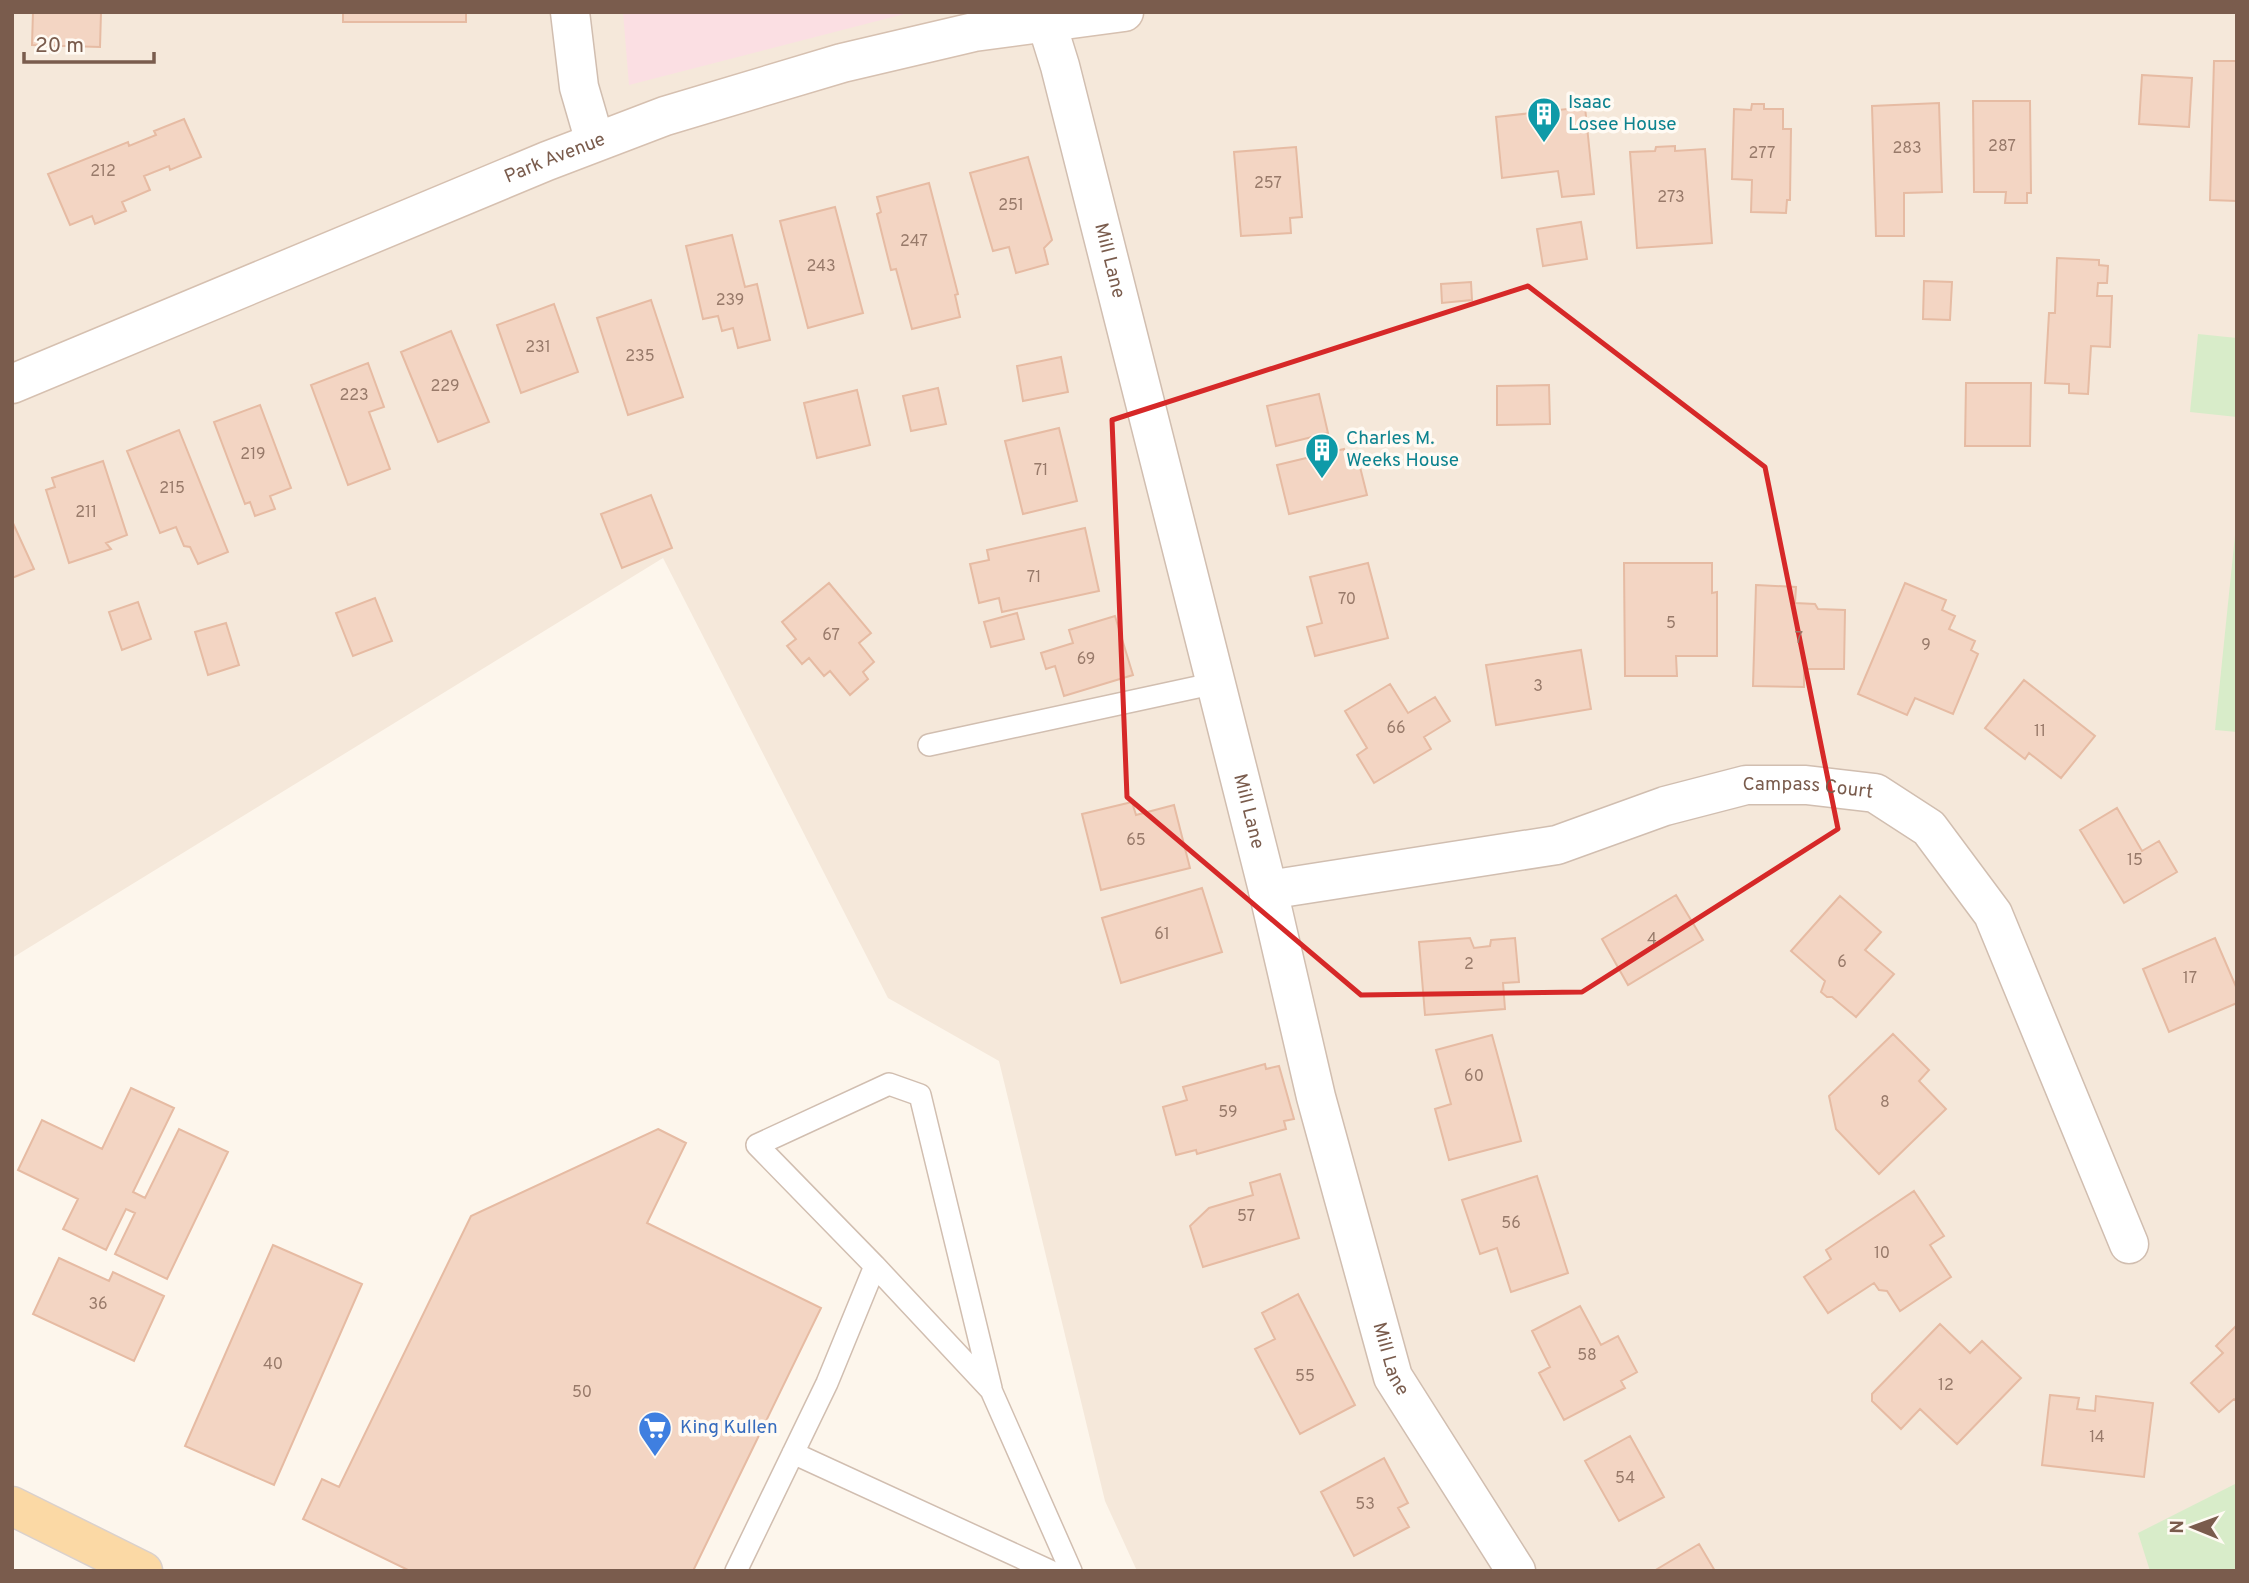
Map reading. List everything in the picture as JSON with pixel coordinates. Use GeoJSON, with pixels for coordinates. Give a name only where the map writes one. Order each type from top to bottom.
{"type":"FeatureCollection","features":[{"type":"Feature","properties":{"kind":"main road"},"geometry":{"type":"LineString","coordinates":[[12,1506],[119,1565]]}},
{"type":"Feature","properties":{"kind":"street"},"geometry":{"type":"LineString","coordinates":[[570,12],[579,87],[594,142]]}},
{"type":"Feature","properties":{"kind":"street","name":"Park Avenue"},"geometry":{"type":"LineString","coordinates":[[12,384],[594,142],[665,116],[842,63],[974,32],[1124,12]]}},
{"type":"Feature","properties":{"kind":"street","name":"Mill Lane"},"geometry":{"type":"LineString","coordinates":[[1045,21],[1060,66],[1268,890],[1316,1097],[1392,1377],[1516,1571]]}},
{"type":"Feature","properties":{"kind":"street","name":"Campass Court"},"geometry":{"type":"LineString","coordinates":[[1268,890],[1558,845],[1665,806],[1746,785],[1806,785],[1875,793],[1929,828],[1993,914],[2129,1244]]}},
{"type":"Feature","properties":{"kind":"lane"},"geometry":{"type":"LineString","coordinates":[[929,745],[1216,684]]}},
{"type":"Feature","properties":{"kind":"lane"},"geometry":{"type":"LineString","coordinates":[[992,1390],[757,1145],[889,1084],[920,1095],[992,1390],[1072,1571]]}},
{"type":"Feature","properties":{"kind":"lane"},"geometry":{"type":"LineString","coordinates":[[740,1570],[827,1382],[875,1266]]}},
{"type":"Feature","properties":{"kind":"lane"},"geometry":{"type":"LineString","coordinates":[[793,1453],[1050,1571]]}},
{"type":"Feature","properties":{"kind":"highlighted area"},"geometry":{"type":"Polygon","coordinates":[[[1528,286],[1765,467],[1838,829],[1582,992],[1361,995],[1127,797],[1112,420],[1528,286]]]}},
{"type":"Feature","properties":{"kind":"shaded area"},"geometry":{"type":"Polygon","coordinates":[[[12,12],[2237,12],[2237,1571],[1137,1571],[1105,1501],[999,1061],[888,998],[663,558],[12,958],[12,12]]]}},
{"type":"Feature","properties":{"kind":"shaded area"},"geometry":{"type":"Polygon","coordinates":[[[623,12],[912,12],[629,85],[623,12]]]}},
{"type":"Feature","properties":{"kind":"green space"},"geometry":{"type":"Polygon","coordinates":[[[2198,334],[2237,338],[2237,417],[2190,412],[2198,334]]]}},
{"type":"Feature","properties":{"kind":"green space"},"geometry":{"type":"Polygon","coordinates":[[[2237,516],[2237,732],[2215,730],[2237,516]]]}},
{"type":"Feature","properties":{"kind":"green space"},"geometry":{"type":"Polygon","coordinates":[[[2237,1483],[2237,1571],[2150,1571],[2138,1533],[2237,1483]]]}},
{"type":"Feature","properties":{"kind":"building"},"geometry":{"type":"Polygon","coordinates":[[[33,12],[101,12],[100,47],[32,45],[33,12]]]}},
{"type":"Feature","properties":{"kind":"building"},"geometry":{"type":"Polygon","coordinates":[[[343,12],[466,12],[466,22],[343,22],[343,12]]]}},
{"type":"Feature","properties":{"kind":"building"},"geometry":{"type":"Polygon","coordinates":[[[2214,61],[2237,61],[2237,201],[2210,200],[2214,61]]]}},
{"type":"Feature","properties":{"kind":"building"},"geometry":{"type":"Polygon","coordinates":[[[2142,75],[2192,78],[2189,127],[2139,124],[2142,75]]]}},
{"type":"Feature","properties":{"kind":"building"},"geometry":{"type":"Polygon","coordinates":[[[1973,101],[2030,101],[2031,193],[2027,193],[2027,203],[2005,203],[2006,192],[1974,192],[1973,101]]]}},
{"type":"Feature","properties":{"kind":"building"},"geometry":{"type":"Polygon","coordinates":[[[1939,103],[1942,192],[1904,193],[1904,236],[1876,236],[1872,106],[1939,103]]]}},
{"type":"Feature","properties":{"kind":"building"},"geometry":{"type":"Polygon","coordinates":[[[1752,104],[1764,104],[1764,109],[1783,109],[1783,129],[1791,129],[1790,200],[1787,200],[1786,213],[1751,212],[1752,180],[1732,179],[1734,109],[1751,110],[1752,104]]]}},
{"type":"Feature","properties":{"kind":"building","name":"Isaac Losee House"},"geometry":{"type":"Polygon","coordinates":[[[1585,107],[1594,194],[1562,197],[1558,171],[1502,178],[1496,117],[1585,107]]]}},
{"type":"Feature","properties":{"kind":"building"},"geometry":{"type":"Polygon","coordinates":[[[184,119],[201,157],[170,170],[169,166],[144,176],[150,190],[122,202],[126,211],[95,224],[92,216],[70,225],[48,174],[128,142],[129,146],[156,135],[154,131],[184,119]]]}},
{"type":"Feature","properties":{"kind":"building"},"geometry":{"type":"Polygon","coordinates":[[[1675,146],[1675,151],[1705,149],[1712,243],[1637,248],[1630,152],[1655,151],[1656,147],[1675,146]]]}},
{"type":"Feature","properties":{"kind":"building"},"geometry":{"type":"Polygon","coordinates":[[[1296,147],[1302,217],[1290,218],[1291,233],[1241,236],[1234,152],[1296,147]]]}},
{"type":"Feature","properties":{"kind":"building"},"geometry":{"type":"Polygon","coordinates":[[[1028,157],[1052,240],[1044,248],[1048,264],[1016,273],[1009,247],[993,251],[970,173],[1028,157]]]}},
{"type":"Feature","properties":{"kind":"building"},"geometry":{"type":"Polygon","coordinates":[[[929,183],[958,294],[955,295],[960,317],[912,329],[896,269],[891,270],[877,214],[881,212],[877,197],[929,183]]]}},
{"type":"Feature","properties":{"kind":"building"},"geometry":{"type":"Polygon","coordinates":[[[835,207],[863,313],[808,328],[780,221],[835,207]]]}},
{"type":"Feature","properties":{"kind":"building"},"geometry":{"type":"Polygon","coordinates":[[[1581,222],[1587,259],[1543,266],[1537,229],[1581,222]]]}},
{"type":"Feature","properties":{"kind":"building"},"geometry":{"type":"Polygon","coordinates":[[[732,235],[745,287],[757,284],[770,340],[738,348],[733,328],[722,331],[718,316],[703,319],[686,246],[732,235]]]}},
{"type":"Feature","properties":{"kind":"building"},"geometry":{"type":"Polygon","coordinates":[[[2057,258],[2099,260],[2099,265],[2108,266],[2107,283],[2098,283],[2097,296],[2112,296],[2110,347],[2091,346],[2088,394],[2069,393],[2069,384],[2045,383],[2049,313],[2055,313],[2057,258]]]}},
{"type":"Feature","properties":{"kind":"building"},"geometry":{"type":"Polygon","coordinates":[[[1924,281],[1952,282],[1950,320],[1923,319],[1924,281]]]}},
{"type":"Feature","properties":{"kind":"building"},"geometry":{"type":"Polygon","coordinates":[[[1471,282],[1472,300],[1442,303],[1441,284],[1471,282]]]}},
{"type":"Feature","properties":{"kind":"building"},"geometry":{"type":"Polygon","coordinates":[[[651,300],[683,397],[628,415],[597,318],[651,300]]]}},
{"type":"Feature","properties":{"kind":"building"},"geometry":{"type":"Polygon","coordinates":[[[554,304],[578,372],[521,393],[497,325],[554,304]]]}},
{"type":"Feature","properties":{"kind":"building"},"geometry":{"type":"Polygon","coordinates":[[[451,331],[489,422],[438,442],[401,352],[451,331]]]}},
{"type":"Feature","properties":{"kind":"building"},"geometry":{"type":"Polygon","coordinates":[[[1061,357],[1068,392],[1023,401],[1017,366],[1061,357]]]}},
{"type":"Feature","properties":{"kind":"building"},"geometry":{"type":"Polygon","coordinates":[[[368,363],[384,407],[369,412],[390,469],[348,485],[311,385],[368,363]]]}},
{"type":"Feature","properties":{"kind":"building"},"geometry":{"type":"Polygon","coordinates":[[[1966,383],[2031,383],[2030,446],[1965,446],[1966,383]]]}},
{"type":"Feature","properties":{"kind":"building"},"geometry":{"type":"Polygon","coordinates":[[[1549,385],[1550,424],[1497,425],[1497,386],[1549,385]]]}},
{"type":"Feature","properties":{"kind":"building"},"geometry":{"type":"Polygon","coordinates":[[[938,388],[946,424],[911,431],[903,396],[938,388]]]}},
{"type":"Feature","properties":{"kind":"building"},"geometry":{"type":"Polygon","coordinates":[[[857,390],[870,445],[817,458],[804,403],[857,390]]]}},
{"type":"Feature","properties":{"kind":"building"},"geometry":{"type":"Polygon","coordinates":[[[1319,394],[1328,433],[1276,446],[1267,406],[1319,394]]]}},
{"type":"Feature","properties":{"kind":"building"},"geometry":{"type":"Polygon","coordinates":[[[260,405],[291,488],[270,496],[275,509],[255,516],[250,502],[245,504],[214,422],[260,405]]]}},
{"type":"Feature","properties":{"kind":"building"},"geometry":{"type":"Polygon","coordinates":[[[1059,428],[1077,501],[1023,514],[1005,441],[1059,428]]]}},
{"type":"Feature","properties":{"kind":"building"},"geometry":{"type":"Polygon","coordinates":[[[179,430],[228,552],[198,564],[190,547],[184,546],[176,527],[160,533],[127,451],[179,430]]]}},
{"type":"Feature","properties":{"kind":"building","name":"Charles M. Weeks House"},"geometry":{"type":"Polygon","coordinates":[[[1344,449],[1348,465],[1359,463],[1367,495],[1289,514],[1277,465],[1344,449]]]}},
{"type":"Feature","properties":{"kind":"building"},"geometry":{"type":"Polygon","coordinates":[[[103,461],[127,535],[106,543],[111,549],[69,563],[46,490],[55,487],[52,478],[103,461]]]}},
{"type":"Feature","properties":{"kind":"building"},"geometry":{"type":"Polygon","coordinates":[[[651,495],[672,548],[622,568],[601,514],[651,495]]]}},
{"type":"Feature","properties":{"kind":"building"},"geometry":{"type":"Polygon","coordinates":[[[12,521],[34,569],[12,578],[12,521]]]}},
{"type":"Feature","properties":{"kind":"building"},"geometry":{"type":"Polygon","coordinates":[[[1085,528],[1099,591],[1002,612],[999,598],[979,603],[970,564],[989,560],[987,550],[1085,528]]]}},
{"type":"Feature","properties":{"kind":"building"},"geometry":{"type":"Polygon","coordinates":[[[1368,563],[1388,638],[1315,656],[1307,627],[1322,623],[1310,577],[1368,563]]]}},
{"type":"Feature","properties":{"kind":"building"},"geometry":{"type":"Polygon","coordinates":[[[1624,563],[1712,563],[1712,593],[1717,592],[1717,656],[1676,656],[1677,676],[1625,676],[1624,563]]]}},
{"type":"Feature","properties":{"kind":"building"},"geometry":{"type":"Polygon","coordinates":[[[829,583],[871,633],[859,643],[874,662],[863,672],[868,679],[850,695],[830,671],[824,676],[809,658],[802,664],[787,646],[796,639],[782,622],[829,583]]]}},
{"type":"Feature","properties":{"kind":"building"},"geometry":{"type":"Polygon","coordinates":[[[1905,583],[1946,600],[1942,610],[1955,616],[1949,629],[1975,641],[1971,650],[1978,654],[1953,714],[1915,698],[1907,715],[1858,694],[1905,583]]]}},
{"type":"Feature","properties":{"kind":"building"},"geometry":{"type":"Polygon","coordinates":[[[1756,585],[1796,587],[1795,603],[1815,604],[1818,609],[1845,610],[1844,669],[1804,669],[1804,687],[1753,686],[1756,585]]]}},
{"type":"Feature","properties":{"kind":"building"},"geometry":{"type":"Polygon","coordinates":[[[375,598],[392,641],[353,656],[336,613],[375,598]]]}},
{"type":"Feature","properties":{"kind":"building"},"geometry":{"type":"Polygon","coordinates":[[[138,602],[151,639],[122,650],[109,612],[138,602]]]}},
{"type":"Feature","properties":{"kind":"building"},"geometry":{"type":"Polygon","coordinates":[[[1017,613],[1024,639],[991,647],[984,622],[1017,613]]]}},
{"type":"Feature","properties":{"kind":"building"},"geometry":{"type":"Polygon","coordinates":[[[1115,616],[1133,675],[1064,696],[1055,666],[1046,669],[1041,653],[1073,643],[1069,630],[1115,616]]]}},
{"type":"Feature","properties":{"kind":"building"},"geometry":{"type":"Polygon","coordinates":[[[226,623],[239,665],[208,675],[195,632],[226,623]]]}},
{"type":"Feature","properties":{"kind":"building"},"geometry":{"type":"Polygon","coordinates":[[[1581,650],[1591,709],[1496,725],[1486,665],[1581,650]]]}},
{"type":"Feature","properties":{"kind":"building"},"geometry":{"type":"Polygon","coordinates":[[[2024,680],[2095,736],[2061,778],[2029,753],[2025,759],[1985,728],[2024,680]]]}},
{"type":"Feature","properties":{"kind":"building"},"geometry":{"type":"Polygon","coordinates":[[[1390,684],[1408,713],[1435,697],[1450,721],[1424,737],[1431,749],[1374,783],[1357,755],[1367,748],[1345,711],[1390,684]]]}},
{"type":"Feature","properties":{"kind":"building"},"geometry":{"type":"Polygon","coordinates":[[[1132,802],[1136,815],[1174,805],[1190,868],[1101,890],[1082,814],[1132,802]]]}},
{"type":"Feature","properties":{"kind":"building"},"geometry":{"type":"Polygon","coordinates":[[[2117,808],[2142,851],[2159,841],[2177,872],[2124,903],[2080,830],[2117,808]]]}},
{"type":"Feature","properties":{"kind":"building"},"geometry":{"type":"Polygon","coordinates":[[[1202,888],[1222,952],[1121,983],[1102,918],[1202,888]]]}},
{"type":"Feature","properties":{"kind":"building"},"geometry":{"type":"Polygon","coordinates":[[[1676,895],[1703,940],[1628,985],[1602,939],[1676,895]]]}},
{"type":"Feature","properties":{"kind":"building"},"geometry":{"type":"Polygon","coordinates":[[[1840,896],[1881,932],[1865,950],[1894,974],[1856,1017],[1832,997],[1821,992],[1825,981],[1791,951],[1840,896]]]}},
{"type":"Feature","properties":{"kind":"building"},"geometry":{"type":"Polygon","coordinates":[[[1470,938],[1474,948],[1490,946],[1491,940],[1515,938],[1519,982],[1503,983],[1505,1009],[1425,1015],[1419,942],[1470,938]]]}},
{"type":"Feature","properties":{"kind":"building"},"geometry":{"type":"Polygon","coordinates":[[[2215,938],[2237,989],[2237,1003],[2169,1032],[2143,969],[2215,938]]]}},
{"type":"Feature","properties":{"kind":"building"},"geometry":{"type":"Polygon","coordinates":[[[1893,1034],[1929,1070],[1919,1081],[1946,1109],[1879,1174],[1836,1129],[1829,1096],[1893,1034]]]}},
{"type":"Feature","properties":{"kind":"building"},"geometry":{"type":"Polygon","coordinates":[[[1492,1035],[1521,1141],[1449,1160],[1435,1109],[1451,1104],[1436,1050],[1492,1035]]]}},
{"type":"Feature","properties":{"kind":"building"},"geometry":{"type":"Polygon","coordinates":[[[1265,1064],[1266,1069],[1279,1066],[1294,1119],[1284,1121],[1286,1129],[1197,1154],[1196,1150],[1176,1155],[1163,1107],[1187,1100],[1183,1087],[1265,1064]]]}},
{"type":"Feature","properties":{"kind":"building"},"geometry":{"type":"Polygon","coordinates":[[[131,1088],[174,1108],[133,1192],[145,1198],[179,1129],[228,1152],[167,1279],[115,1254],[135,1213],[126,1209],[106,1250],[63,1229],[78,1199],[18,1170],[42,1120],[102,1149],[131,1088]]]}},
{"type":"Feature","properties":{"kind":"building"},"geometry":{"type":"Polygon","coordinates":[[[658,1129],[686,1143],[647,1223],[821,1308],[693,1571],[410,1571],[303,1519],[322,1479],[339,1487],[471,1216],[658,1129]]]}},
{"type":"Feature","properties":{"kind":"building"},"geometry":{"type":"Polygon","coordinates":[[[1280,1174],[1299,1238],[1203,1267],[1190,1226],[1209,1208],[1253,1195],[1250,1183],[1280,1174]]]}},
{"type":"Feature","properties":{"kind":"building"},"geometry":{"type":"Polygon","coordinates":[[[1537,1176],[1568,1273],[1511,1292],[1497,1248],[1480,1254],[1462,1200],[1537,1176]]]}},
{"type":"Feature","properties":{"kind":"building"},"geometry":{"type":"Polygon","coordinates":[[[1914,1191],[1944,1236],[1930,1245],[1951,1277],[1900,1311],[1887,1291],[1879,1290],[1874,1283],[1828,1313],[1804,1277],[1831,1259],[1826,1250],[1914,1191]]]}},
{"type":"Feature","properties":{"kind":"building"},"geometry":{"type":"Polygon","coordinates":[[[273,1245],[362,1284],[274,1485],[185,1446],[273,1245]]]}},
{"type":"Feature","properties":{"kind":"building"},"geometry":{"type":"Polygon","coordinates":[[[59,1258],[109,1281],[113,1272],[164,1296],[134,1361],[33,1314],[59,1258]]]}},
{"type":"Feature","properties":{"kind":"building"},"geometry":{"type":"Polygon","coordinates":[[[1298,1294],[1355,1405],[1300,1434],[1255,1349],[1275,1339],[1262,1313],[1298,1294]]]}},
{"type":"Feature","properties":{"kind":"building"},"geometry":{"type":"Polygon","coordinates":[[[1580,1306],[1601,1345],[1618,1336],[1637,1372],[1621,1381],[1625,1388],[1564,1420],[1539,1373],[1550,1367],[1532,1331],[1580,1306]]]}},
{"type":"Feature","properties":{"kind":"building"},"geometry":{"type":"Polygon","coordinates":[[[1940,1324],[1970,1353],[1982,1341],[2021,1378],[1957,1444],[1920,1409],[1901,1429],[1872,1401],[1872,1394],[1940,1324]]]}},
{"type":"Feature","properties":{"kind":"building"},"geometry":{"type":"Polygon","coordinates":[[[2237,1325],[2237,1402],[2234,1399],[2219,1412],[2191,1383],[2223,1353],[2216,1346],[2237,1325]]]}},
{"type":"Feature","properties":{"kind":"building"},"geometry":{"type":"Polygon","coordinates":[[[2050,1395],[2079,1398],[2077,1409],[2095,1411],[2096,1396],[2153,1403],[2144,1477],[2042,1465],[2050,1395]]]}},
{"type":"Feature","properties":{"kind":"building"},"geometry":{"type":"Polygon","coordinates":[[[1630,1436],[1664,1497],[1619,1521],[1585,1461],[1630,1436]]]}},
{"type":"Feature","properties":{"kind":"building"},"geometry":{"type":"Polygon","coordinates":[[[1384,1458],[1408,1503],[1398,1508],[1409,1527],[1354,1556],[1321,1492],[1384,1458]]]}},
{"type":"Feature","properties":{"kind":"building"},"geometry":{"type":"Polygon","coordinates":[[[1699,1544],[1715,1571],[1654,1571],[1699,1544]]]}},
{"type":"Feature","properties":{"kind":"place","name":"Isaac Losee House"},"geometry":{"type":"Point","coordinates":[1544,144]}},
{"type":"Feature","properties":{"kind":"place","name":"Charles M. Weeks House"},"geometry":{"type":"Point","coordinates":[1322,480]}},
{"type":"Feature","properties":{"kind":"place","name":"King Kullen"},"geometry":{"type":"Point","coordinates":[655,1458]}}]}
